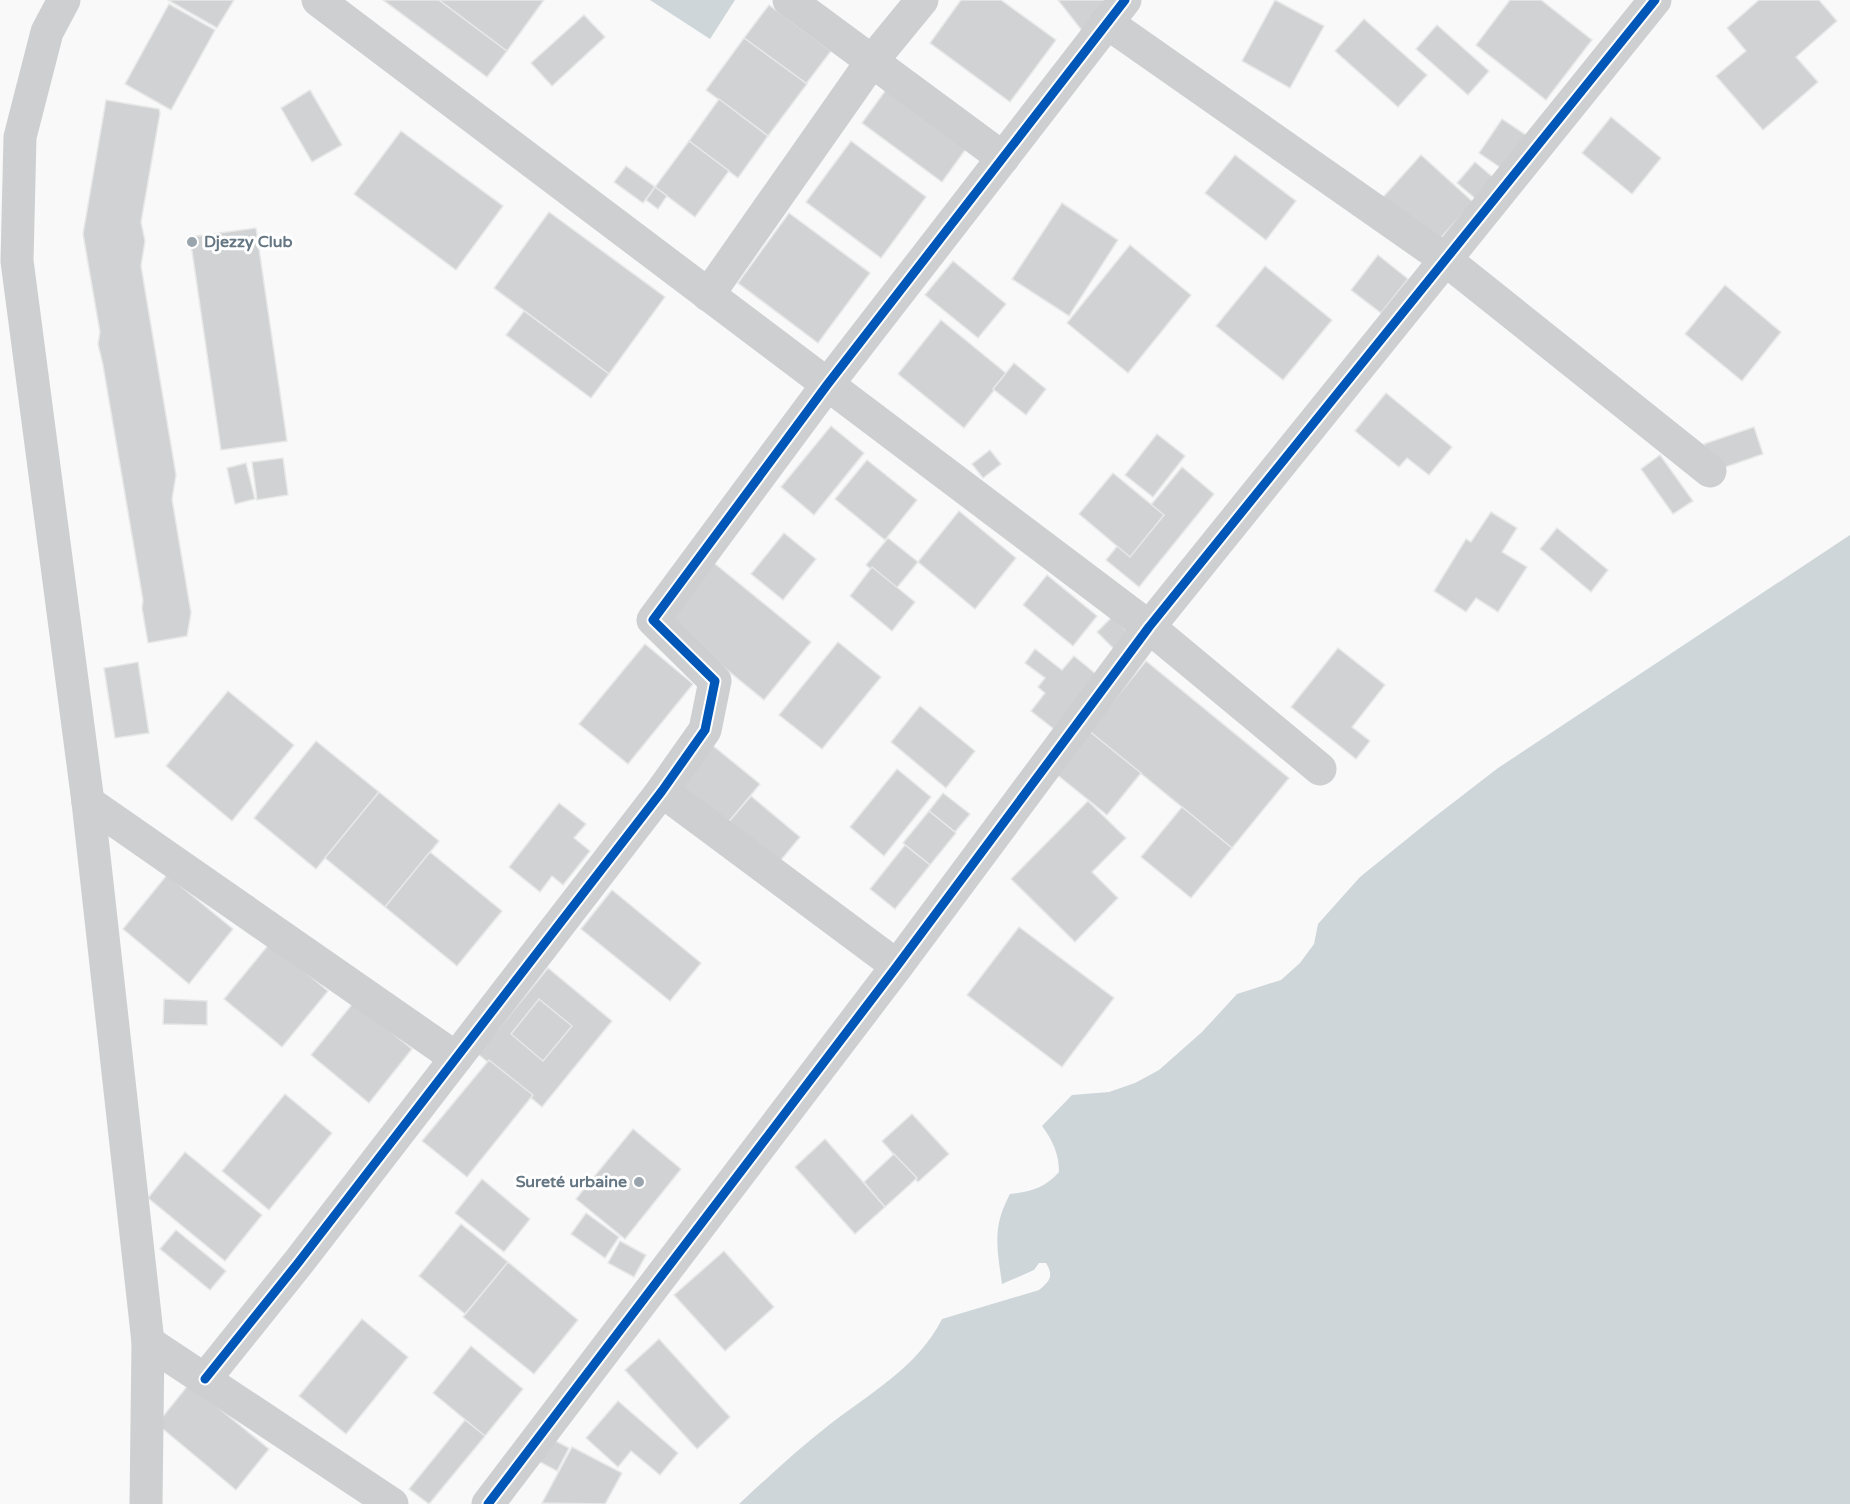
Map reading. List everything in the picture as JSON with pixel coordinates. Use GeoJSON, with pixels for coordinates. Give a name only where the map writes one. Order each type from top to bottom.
{"type":"FeatureCollection","features":[{"type":"Feature","properties":{"kind":"street"},"geometry":{"type":"LineString","coordinates":[[63,0],[47,32],[20,137],[17,261],[88,802],[148,1342],[146,1504]]}},
{"type":"Feature","properties":{"kind":"street"},"geometry":{"type":"LineString","coordinates":[[318,0],[1149,627],[1320,769]]}},
{"type":"Feature","properties":{"kind":"street"},"geometry":{"type":"LineString","coordinates":[[789,0],[1003,158]]}},
{"type":"Feature","properties":{"kind":"street"},"geometry":{"type":"LineString","coordinates":[[708,295],[872,61],[922,0]]}},
{"type":"Feature","properties":{"kind":"street"},"geometry":{"type":"LineString","coordinates":[[488,1504],[897,966],[1149,627],[1655,0]]}},
{"type":"Feature","properties":{"kind":"street"},"geometry":{"type":"LineString","coordinates":[[205,1379],[662,791],[705,730],[715,681],[653,621],[827,385],[1116,11],[1446,260],[1710,471]]}},
{"type":"Feature","properties":{"kind":"street"},"geometry":{"type":"LineString","coordinates":[[662,791],[897,966]]}},
{"type":"Feature","properties":{"kind":"street"},"geometry":{"type":"LineString","coordinates":[[88,802],[456,1058]]}},
{"type":"Feature","properties":{"kind":"street"},"geometry":{"type":"LineString","coordinates":[[148,1342],[392,1504]]}},
{"type":"Feature","properties":{"kind":"shaded area"},"geometry":{"type":"Polygon","coordinates":[[[650,0],[735,0],[710,39],[650,0]]]}},
{"type":"Feature","properties":{"kind":"shaded area"},"geometry":{"type":"Polygon","coordinates":[[[1850,535],[1850,1504],[739,1504],[817,1434],[907,1365],[932,1336],[942,1319],[1039,1290],[1046,1284],[1050,1278],[1050,1271],[1046,1263],[1039,1263],[1034,1270],[1002,1284],[998,1227],[1010,1194],[1037,1188],[1059,1172],[1055,1148],[1042,1126],[1072,1095],[1109,1092],[1135,1083],[1159,1070],[1202,1032],[1237,994],[1281,980],[1300,963],[1314,944],[1318,924],[1360,877],[1428,822],[1498,768],[1850,535]]]}},
{"type":"Feature","properties":{"kind":"building"},"geometry":{"type":"Polygon","coordinates":[[[168,0],[234,0],[217,28],[168,0]]]}},
{"type":"Feature","properties":{"kind":"building"},"geometry":{"type":"Polygon","coordinates":[[[383,0],[439,0],[507,51],[487,77],[383,0]]]}},
{"type":"Feature","properties":{"kind":"building"},"geometry":{"type":"Polygon","coordinates":[[[439,0],[544,0],[507,51],[439,0]]]}},
{"type":"Feature","properties":{"kind":"building"},"geometry":{"type":"Polygon","coordinates":[[[961,0],[1001,0],[1056,40],[1010,102],[930,43],[961,0]]]}},
{"type":"Feature","properties":{"kind":"building"},"geometry":{"type":"Polygon","coordinates":[[[1058,0],[1134,0],[1087,37],[1058,0]]]}},
{"type":"Feature","properties":{"kind":"building"},"geometry":{"type":"Polygon","coordinates":[[[1275,0],[1324,26],[1290,88],[1242,61],[1275,0]]]}},
{"type":"Feature","properties":{"kind":"building"},"geometry":{"type":"Polygon","coordinates":[[[1510,0],[1541,0],[1592,40],[1546,100],[1476,45],[1510,0]]]}},
{"type":"Feature","properties":{"kind":"building"},"geometry":{"type":"Polygon","coordinates":[[[1759,0],[1819,0],[1837,21],[1796,57],[1818,82],[1763,130],[1716,76],[1746,51],[1727,28],[1759,0]]]}},
{"type":"Feature","properties":{"kind":"building"},"geometry":{"type":"Polygon","coordinates":[[[169,4],[215,30],[171,110],[125,84],[169,4]]]}},
{"type":"Feature","properties":{"kind":"building"},"geometry":{"type":"Polygon","coordinates":[[[769,5],[831,51],[806,84],[744,38],[769,5]]]}},
{"type":"Feature","properties":{"kind":"building"},"geometry":{"type":"Polygon","coordinates":[[[584,15],[605,37],[552,86],[531,63],[584,15]]]}},
{"type":"Feature","properties":{"kind":"building"},"geometry":{"type":"Polygon","coordinates":[[[1364,19],[1427,75],[1398,107],[1335,51],[1364,19]]]}},
{"type":"Feature","properties":{"kind":"building"},"geometry":{"type":"Polygon","coordinates":[[[1437,25],[1489,71],[1468,95],[1416,49],[1437,25]]]}},
{"type":"Feature","properties":{"kind":"building"},"geometry":{"type":"Polygon","coordinates":[[[744,38],[807,84],[768,136],[706,90],[744,38]]]}},
{"type":"Feature","properties":{"kind":"building"},"geometry":{"type":"Polygon","coordinates":[[[888,87],[968,146],[942,182],[862,123],[888,87]]]}},
{"type":"Feature","properties":{"kind":"building"},"geometry":{"type":"Polygon","coordinates":[[[310,90],[342,145],[312,162],[281,108],[310,90]]]}},
{"type":"Feature","properties":{"kind":"building"},"geometry":{"type":"Polygon","coordinates":[[[719,99],[768,136],[738,178],[689,141],[719,99]]]}},
{"type":"Feature","properties":{"kind":"building"},"geometry":{"type":"Polygon","coordinates":[[[106,100],[159,109],[160,113],[141,222],[145,241],[141,266],[176,475],[172,499],[191,613],[187,636],[148,643],[142,608],[143,600],[98,344],[100,332],[83,234],[106,100]]]}},
{"type":"Feature","properties":{"kind":"building"},"geometry":{"type":"Polygon","coordinates":[[[1611,117],[1661,158],[1632,194],[1582,153],[1611,117]]]}},
{"type":"Feature","properties":{"kind":"building"},"geometry":{"type":"Polygon","coordinates":[[[1502,119],[1535,141],[1513,176],[1479,153],[1502,119]]]}},
{"type":"Feature","properties":{"kind":"building"},"geometry":{"type":"Polygon","coordinates":[[[401,131],[503,206],[456,270],[354,194],[401,131]]]}},
{"type":"Feature","properties":{"kind":"building"},"geometry":{"type":"Polygon","coordinates":[[[689,141],[729,171],[695,217],[655,187],[689,141]]]}},
{"type":"Feature","properties":{"kind":"building"},"geometry":{"type":"Polygon","coordinates":[[[851,141],[926,197],[881,258],[806,202],[851,141]]]}},
{"type":"Feature","properties":{"kind":"building"},"geometry":{"type":"Polygon","coordinates":[[[1235,155],[1296,201],[1266,240],[1205,193],[1235,155]]]}},
{"type":"Feature","properties":{"kind":"building"},"geometry":{"type":"Polygon","coordinates":[[[1421,155],[1473,202],[1428,252],[1376,205],[1421,155]]]}},
{"type":"Feature","properties":{"kind":"building"},"geometry":{"type":"Polygon","coordinates":[[[1475,162],[1495,179],[1477,200],[1457,183],[1475,162]]]}},
{"type":"Feature","properties":{"kind":"building"},"geometry":{"type":"Polygon","coordinates":[[[626,166],[655,187],[643,203],[614,182],[626,166]]]}},
{"type":"Feature","properties":{"kind":"building"},"geometry":{"type":"Polygon","coordinates":[[[655,187],[667,196],[658,209],[646,200],[655,187]]]}},
{"type":"Feature","properties":{"kind":"building"},"geometry":{"type":"Polygon","coordinates":[[[1062,203],[1118,240],[1069,316],[1012,279],[1062,203]]]}},
{"type":"Feature","properties":{"kind":"building"},"geometry":{"type":"Polygon","coordinates":[[[549,212],[665,297],[609,374],[494,288],[549,212]]]}},
{"type":"Feature","properties":{"kind":"building"},"geometry":{"type":"Polygon","coordinates":[[[789,213],[870,273],[818,343],[738,283],[789,213]]]}},
{"type":"Feature","properties":{"kind":"building"},"geometry":{"type":"Polygon","coordinates":[[[256,228],[287,441],[221,450],[190,237],[256,228]]]}},
{"type":"Feature","properties":{"kind":"building"},"geometry":{"type":"Polygon","coordinates":[[[1130,245],[1191,295],[1128,373],[1067,323],[1130,245]]]}},
{"type":"Feature","properties":{"kind":"building"},"geometry":{"type":"Polygon","coordinates":[[[1378,255],[1408,279],[1381,313],[1351,290],[1378,255]]]}},
{"type":"Feature","properties":{"kind":"building"},"geometry":{"type":"Polygon","coordinates":[[[953,261],[1006,304],[978,338],[925,295],[953,261]]]}},
{"type":"Feature","properties":{"kind":"building"},"geometry":{"type":"Polygon","coordinates":[[[1265,266],[1332,320],[1283,380],[1216,326],[1265,266]]]}},
{"type":"Feature","properties":{"kind":"building"},"geometry":{"type":"Polygon","coordinates":[[[1725,285],[1781,332],[1742,381],[1685,334],[1725,285]]]}},
{"type":"Feature","properties":{"kind":"building"},"geometry":{"type":"Polygon","coordinates":[[[524,311],[609,374],[591,398],[506,335],[524,311]]]}},
{"type":"Feature","properties":{"kind":"building"},"geometry":{"type":"Polygon","coordinates":[[[941,320],[1007,374],[964,428],[898,374],[941,320]]]}},
{"type":"Feature","properties":{"kind":"building"},"geometry":{"type":"Polygon","coordinates":[[[1014,363],[1046,389],[1026,415],[993,389],[1014,363]]]}},
{"type":"Feature","properties":{"kind":"building"},"geometry":{"type":"Polygon","coordinates":[[[1386,393],[1452,447],[1429,475],[1407,458],[1399,467],[1355,431],[1386,393]]]}},
{"type":"Feature","properties":{"kind":"building"},"geometry":{"type":"Polygon","coordinates":[[[831,426],[864,453],[814,515],[781,487],[831,426]]]}},
{"type":"Feature","properties":{"kind":"building"},"geometry":{"type":"Polygon","coordinates":[[[1754,427],[1763,454],[1714,471],[1704,444],[1754,427]]]}},
{"type":"Feature","properties":{"kind":"building"},"geometry":{"type":"Polygon","coordinates":[[[1157,434],[1185,456],[1153,497],[1125,475],[1157,434]]]}},
{"type":"Feature","properties":{"kind":"building"},"geometry":{"type":"Polygon","coordinates":[[[990,450],[1001,464],[983,478],[972,464],[990,450]]]}},
{"type":"Feature","properties":{"kind":"building"},"geometry":{"type":"Polygon","coordinates":[[[1660,455],[1693,501],[1673,514],[1641,469],[1660,455]]]}},
{"type":"Feature","properties":{"kind":"building"},"geometry":{"type":"Polygon","coordinates":[[[283,458],[288,495],[257,500],[252,462],[283,458]]]}},
{"type":"Feature","properties":{"kind":"building"},"geometry":{"type":"Polygon","coordinates":[[[867,460],[917,500],[885,540],[835,499],[867,460]]]}},
{"type":"Feature","properties":{"kind":"building"},"geometry":{"type":"Polygon","coordinates":[[[246,463],[255,499],[235,504],[227,468],[246,463]]]}},
{"type":"Feature","properties":{"kind":"building"},"geometry":{"type":"Polygon","coordinates":[[[1182,467],[1214,494],[1139,587],[1106,560],[1182,467]]]}},
{"type":"Feature","properties":{"kind":"building"},"geometry":{"type":"Polygon","coordinates":[[[1113,473],[1164,515],[1130,557],[1079,514],[1113,473]]]}},
{"type":"Feature","properties":{"kind":"building"},"geometry":{"type":"Polygon","coordinates":[[[959,511],[1016,558],[975,609],[918,562],[959,511]]]}},
{"type":"Feature","properties":{"kind":"building"},"geometry":{"type":"Polygon","coordinates":[[[1491,512],[1517,528],[1502,552],[1527,567],[1498,612],[1476,598],[1466,612],[1434,591],[1466,539],[1471,542],[1491,512]]]}},
{"type":"Feature","properties":{"kind":"building"},"geometry":{"type":"Polygon","coordinates":[[[1557,528],[1608,570],[1591,592],[1540,549],[1557,528]]]}},
{"type":"Feature","properties":{"kind":"building"},"geometry":{"type":"Polygon","coordinates":[[[784,533],[816,559],[783,600],[751,574],[784,533]]]}},
{"type":"Feature","properties":{"kind":"building"},"geometry":{"type":"Polygon","coordinates":[[[888,538],[918,562],[895,590],[866,565],[888,538]]]}},
{"type":"Feature","properties":{"kind":"building"},"geometry":{"type":"Polygon","coordinates":[[[714,563],[811,642],[764,700],[667,621],[714,563]]]}},
{"type":"Feature","properties":{"kind":"building"},"geometry":{"type":"Polygon","coordinates":[[[872,567],[915,602],[892,631],[850,596],[872,567]]]}},
{"type":"Feature","properties":{"kind":"building"},"geometry":{"type":"Polygon","coordinates":[[[1047,575],[1097,616],[1073,646],[1023,605],[1047,575]]]}},
{"type":"Feature","properties":{"kind":"building"},"geometry":{"type":"Polygon","coordinates":[[[1112,617],[1132,636],[1117,652],[1097,632],[1112,617]]]}},
{"type":"Feature","properties":{"kind":"building"},"geometry":{"type":"Polygon","coordinates":[[[838,642],[881,677],[822,749],[779,715],[838,642]]]}},
{"type":"Feature","properties":{"kind":"building"},"geometry":{"type":"Polygon","coordinates":[[[645,644],[693,684],[628,764],[579,724],[645,644]]]}},
{"type":"Feature","properties":{"kind":"building"},"geometry":{"type":"Polygon","coordinates":[[[1338,648],[1385,685],[1352,727],[1370,741],[1356,759],[1291,707],[1338,648]]]}},
{"type":"Feature","properties":{"kind":"building"},"geometry":{"type":"Polygon","coordinates":[[[1035,649],[1062,670],[1074,656],[1102,679],[1059,733],[1031,711],[1045,693],[1038,687],[1045,678],[1025,663],[1035,649]]]}},
{"type":"Feature","properties":{"kind":"building"},"geometry":{"type":"Polygon","coordinates":[[[1146,661],[1289,778],[1232,848],[1089,731],[1146,661]]]}},
{"type":"Feature","properties":{"kind":"building"},"geometry":{"type":"Polygon","coordinates":[[[138,662],[149,733],[115,738],[104,668],[138,662]]]}},
{"type":"Feature","properties":{"kind":"building"},"geometry":{"type":"Polygon","coordinates":[[[228,691],[294,745],[232,821],[166,766],[228,691]]]}},
{"type":"Feature","properties":{"kind":"building"},"geometry":{"type":"Polygon","coordinates":[[[920,706],[975,751],[946,788],[891,742],[920,706]]]}},
{"type":"Feature","properties":{"kind":"building"},"geometry":{"type":"Polygon","coordinates":[[[1089,731],[1141,773],[1107,815],[1055,773],[1089,731]]]}},
{"type":"Feature","properties":{"kind":"building"},"geometry":{"type":"Polygon","coordinates":[[[316,741],[379,792],[316,869],[254,818],[316,741]]]}},
{"type":"Feature","properties":{"kind":"building"},"geometry":{"type":"Polygon","coordinates":[[[712,745],[760,784],[726,825],[679,787],[712,745]]]}},
{"type":"Feature","properties":{"kind":"building"},"geometry":{"type":"Polygon","coordinates":[[[897,769],[931,797],[884,856],[850,827],[897,769]]]}},
{"type":"Feature","properties":{"kind":"building"},"geometry":{"type":"Polygon","coordinates":[[[379,792],[439,841],[385,907],[325,858],[379,792]]]}},
{"type":"Feature","properties":{"kind":"building"},"geometry":{"type":"Polygon","coordinates":[[[943,793],[970,814],[955,832],[929,811],[943,793]]]}},
{"type":"Feature","properties":{"kind":"building"},"geometry":{"type":"Polygon","coordinates":[[[751,796],[800,837],[776,866],[726,825],[751,796]]]}},
{"type":"Feature","properties":{"kind":"building"},"geometry":{"type":"Polygon","coordinates":[[[1088,801],[1126,838],[1092,872],[1118,898],[1075,942],[1011,879],[1088,801]]]}},
{"type":"Feature","properties":{"kind":"building"},"geometry":{"type":"Polygon","coordinates":[[[559,803],[586,824],[574,838],[590,851],[563,885],[552,876],[540,892],[509,867],[559,803]]]}},
{"type":"Feature","properties":{"kind":"building"},"geometry":{"type":"Polygon","coordinates":[[[1182,807],[1232,848],[1191,898],[1141,857],[1182,807]]]}},
{"type":"Feature","properties":{"kind":"building"},"geometry":{"type":"Polygon","coordinates":[[[929,811],[956,833],[930,865],[903,843],[929,811]]]}},
{"type":"Feature","properties":{"kind":"building"},"geometry":{"type":"Polygon","coordinates":[[[905,845],[930,865],[895,909],[870,889],[905,845]]]}},
{"type":"Feature","properties":{"kind":"building"},"geometry":{"type":"Polygon","coordinates":[[[430,852],[502,911],[457,966],[385,907],[430,852]]]}},
{"type":"Feature","properties":{"kind":"building"},"geometry":{"type":"Polygon","coordinates":[[[167,875],[233,929],[189,984],[123,929],[167,875]]]}},
{"type":"Feature","properties":{"kind":"building"},"geometry":{"type":"Polygon","coordinates":[[[612,890],[701,963],[670,1001],[581,929],[612,890]]]}},
{"type":"Feature","properties":{"kind":"building"},"geometry":{"type":"Polygon","coordinates":[[[1019,927],[1114,998],[1062,1067],[967,995],[1019,927]]]}},
{"type":"Feature","properties":{"kind":"building"},"geometry":{"type":"Polygon","coordinates":[[[270,943],[328,991],[282,1047],[224,999],[270,943]]]}},
{"type":"Feature","properties":{"kind":"building"},"geometry":{"type":"Polygon","coordinates":[[[548,968],[612,1021],[542,1107],[478,1054],[548,968]]]}},
{"type":"Feature","properties":{"kind":"building"},"geometry":{"type":"Polygon","coordinates":[[[164,999],[207,1001],[207,1025],[163,1024],[164,999]]]}},
{"type":"Feature","properties":{"kind":"building"},"geometry":{"type":"Polygon","coordinates":[[[539,999],[572,1026],[543,1061],[511,1034],[539,999]]]}},
{"type":"Feature","properties":{"kind":"building"},"geometry":{"type":"Polygon","coordinates":[[[354,1002],[412,1049],[369,1103],[311,1055],[354,1002]]]}},
{"type":"Feature","properties":{"kind":"building"},"geometry":{"type":"Polygon","coordinates":[[[489,1060],[533,1095],[467,1177],[422,1141],[489,1060]]]}},
{"type":"Feature","properties":{"kind":"building"},"geometry":{"type":"Polygon","coordinates":[[[285,1094],[332,1133],[269,1210],[222,1171],[285,1094]]]}},
{"type":"Feature","properties":{"kind":"building"},"geometry":{"type":"Polygon","coordinates":[[[912,1114],[949,1154],[918,1182],[882,1141],[912,1114]]]}},
{"type":"Feature","properties":{"kind":"building"},"geometry":{"type":"Polygon","coordinates":[[[633,1129],[681,1169],[625,1239],[576,1199],[633,1129]]]}},
{"type":"Feature","properties":{"kind":"building"},"geometry":{"type":"Polygon","coordinates":[[[825,1139],[885,1207],[855,1234],[795,1167],[825,1139]]]}},
{"type":"Feature","properties":{"kind":"building"},"geometry":{"type":"Polygon","coordinates":[[[185,1152],[262,1215],[225,1261],[148,1198],[185,1152]]]}},
{"type":"Feature","properties":{"kind":"building"},"geometry":{"type":"Polygon","coordinates":[[[894,1154],[917,1178],[885,1207],[864,1182],[894,1154]]]}},
{"type":"Feature","properties":{"kind":"building"},"geometry":{"type":"Polygon","coordinates":[[[482,1179],[530,1219],[504,1252],[455,1213],[482,1179]]]}},
{"type":"Feature","properties":{"kind":"building"},"geometry":{"type":"Polygon","coordinates":[[[586,1213],[619,1237],[605,1258],[571,1234],[586,1213]]]}},
{"type":"Feature","properties":{"kind":"building"},"geometry":{"type":"Polygon","coordinates":[[[461,1224],[508,1262],[465,1314],[419,1276],[461,1224]]]}},
{"type":"Feature","properties":{"kind":"building"},"geometry":{"type":"Polygon","coordinates":[[[176,1230],[226,1271],[210,1290],[160,1249],[176,1230]]]}},
{"type":"Feature","properties":{"kind":"building"},"geometry":{"type":"Polygon","coordinates":[[[620,1241],[646,1255],[634,1277],[608,1263],[620,1241]]]}},
{"type":"Feature","properties":{"kind":"building"},"geometry":{"type":"Polygon","coordinates":[[[724,1251],[774,1307],[725,1351],[674,1295],[724,1251]]]}},
{"type":"Feature","properties":{"kind":"building"},"geometry":{"type":"Polygon","coordinates":[[[508,1262],[578,1320],[534,1374],[463,1317],[508,1262]]]}},
{"type":"Feature","properties":{"kind":"building"},"geometry":{"type":"Polygon","coordinates":[[[362,1319],[408,1357],[346,1434],[299,1396],[362,1319]]]}},
{"type":"Feature","properties":{"kind":"building"},"geometry":{"type":"Polygon","coordinates":[[[659,1339],[730,1417],[697,1449],[625,1370],[659,1339]]]}},
{"type":"Feature","properties":{"kind":"building"},"geometry":{"type":"Polygon","coordinates":[[[471,1346],[523,1389],[485,1436],[433,1393],[471,1346]]]}},
{"type":"Feature","properties":{"kind":"building"},"geometry":{"type":"Polygon","coordinates":[[[189,1384],[269,1449],[236,1490],[157,1424],[189,1384]]]}},
{"type":"Feature","properties":{"kind":"building"},"geometry":{"type":"Polygon","coordinates":[[[618,1401],[678,1453],[660,1475],[631,1451],[618,1467],[586,1438],[618,1401]]]}},
{"type":"Feature","properties":{"kind":"building"},"geometry":{"type":"Polygon","coordinates":[[[465,1420],[485,1436],[429,1504],[409,1489],[465,1420]]]}},
{"type":"Feature","properties":{"kind":"building"},"geometry":{"type":"Polygon","coordinates":[[[550,1438],[569,1448],[557,1471],[538,1461],[550,1438]]]}},
{"type":"Feature","properties":{"kind":"building"},"geometry":{"type":"Polygon","coordinates":[[[572,1447],[622,1473],[605,1504],[542,1503],[572,1447]]]}},
{"type":"Feature","properties":{"kind":"cycle path"},"geometry":{"type":"LineString","coordinates":[[205,1379],[298,1263],[662,791],[705,730],[715,681],[653,620],[827,385],[1125,0]]}},
{"type":"Feature","properties":{"kind":"cycle path"},"geometry":{"type":"LineString","coordinates":[[488,1504],[897,966],[1149,627],[1655,0]]}},
{"type":"Feature","properties":{"kind":"place","name":"Djezzy Club"},"geometry":{"type":"Point","coordinates":[192,242]}},
{"type":"Feature","properties":{"kind":"place","name":"Sureté urbaine"},"geometry":{"type":"Point","coordinates":[639,1182]}}]}
